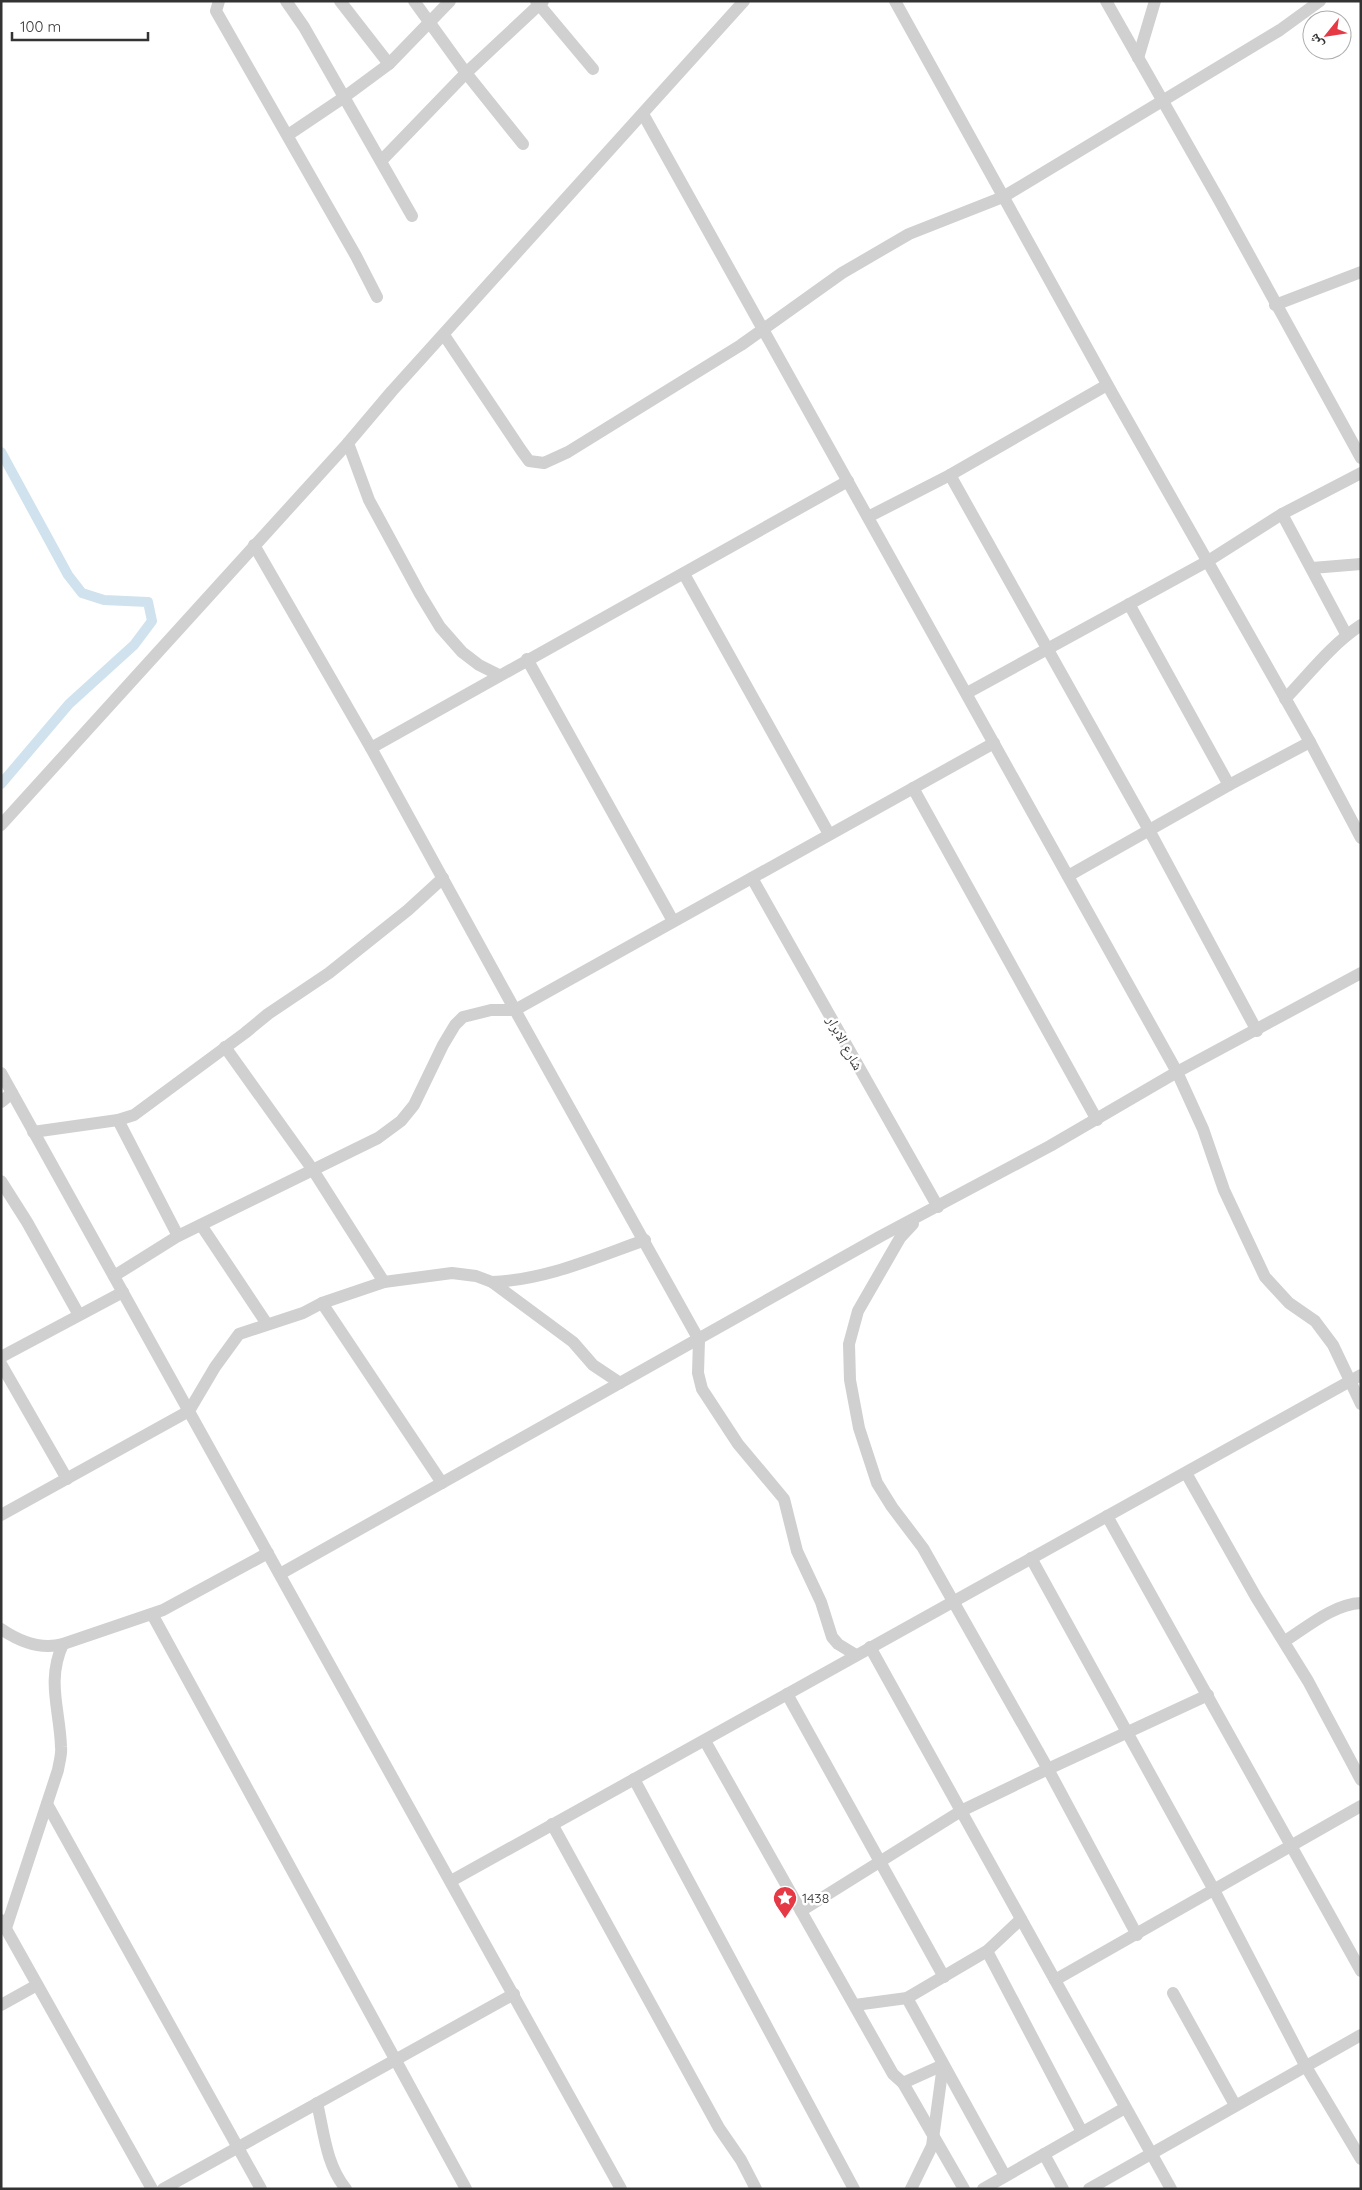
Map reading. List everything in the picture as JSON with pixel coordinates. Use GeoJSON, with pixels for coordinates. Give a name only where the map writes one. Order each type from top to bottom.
{"type":"FeatureCollection","features":[{"type":"Feature","properties":{"kind":"street"},"geometry":{"type":"LineString","coordinates":[[218,1],[216,11],[288,134],[356,256],[377,298]]}},
{"type":"Feature","properties":{"kind":"street"},"geometry":{"type":"LineString","coordinates":[[286,1],[304,27],[412,216]]}},
{"type":"Feature","properties":{"kind":"street"},"geometry":{"type":"LineString","coordinates":[[340,1],[389,64]]}},
{"type":"Feature","properties":{"kind":"street"},"geometry":{"type":"LineString","coordinates":[[414,1],[466,73],[523,144]]}},
{"type":"Feature","properties":{"kind":"street"},"geometry":{"type":"LineString","coordinates":[[288,134],[343,98],[389,64],[450,1]]}},
{"type":"Feature","properties":{"kind":"street"},"geometry":{"type":"LineString","coordinates":[[1,825],[348,443],[744,1]]}},
{"type":"Feature","properties":{"kind":"street"},"geometry":{"type":"LineString","coordinates":[[895,1],[1107,385],[1310,742],[1361,838]]}},
{"type":"Feature","properties":{"kind":"street"},"geometry":{"type":"LineString","coordinates":[[1106,1],[1361,458]]}},
{"type":"Feature","properties":{"kind":"street"},"geometry":{"type":"LineString","coordinates":[[1138,58],[1155,1]]}},
{"type":"Feature","properties":{"kind":"street"},"geometry":{"type":"LineString","coordinates":[[444,335],[529,461],[537,464],[544,463],[568,452],[741,345],[842,273],[909,234],[1003,197],[1280,30],[1320,1]]}},
{"type":"Feature","properties":{"kind":"street"},"geometry":{"type":"LineString","coordinates":[[380,161],[539,2],[593,69]]}},
{"type":"Feature","properties":{"kind":"street"},"geometry":{"type":"LineString","coordinates":[[643,114],[1177,1072],[1203,1129],[1224,1190],[1265,1277],[1289,1303],[1315,1321],[1333,1345],[1361,1404]]}},
{"type":"Feature","properties":{"kind":"street"},"geometry":{"type":"LineString","coordinates":[[1275,305],[1361,272]]}},
{"type":"Feature","properties":{"kind":"street"},"geometry":{"type":"LineString","coordinates":[[868,517],[950,475],[1107,385]]}},
{"type":"Feature","properties":{"kind":"street"},"geometry":{"type":"LineString","coordinates":[[348,443],[370,500],[420,594],[440,627],[462,652],[479,665],[499,675]]}},
{"type":"Feature","properties":{"kind":"street"},"geometry":{"type":"LineString","coordinates":[[967,693],[1208,561],[1282,514],[1361,473]]}},
{"type":"Feature","properties":{"kind":"street"},"geometry":{"type":"LineString","coordinates":[[950,475],[1149,830],[1257,1031]]}},
{"type":"Feature","properties":{"kind":"street"},"geometry":{"type":"LineString","coordinates":[[371,748],[848,481]]}},
{"type":"Feature","properties":{"kind":"street"},"geometry":{"type":"LineString","coordinates":[[1282,514],[1346,634]]}},
{"type":"Feature","properties":{"kind":"street"},"geometry":{"type":"LineString","coordinates":[[254,545],[371,748],[514,1010],[645,1240],[699,1340],[698,1373],[702,1389],[738,1444],[784,1498],[797,1551],[821,1602],[832,1637],[856,1655]]}},
{"type":"Feature","properties":{"kind":"street"},"geometry":{"type":"LineString","coordinates":[[1312,568],[1361,564]]}},
{"type":"Feature","properties":{"kind":"street"},"geometry":{"type":"LineString","coordinates":[[684,574],[829,834]]}},
{"type":"Feature","properties":{"kind":"street"},"geometry":{"type":"LineString","coordinates":[[1129,604],[1229,785]]}},
{"type":"Feature","properties":{"kind":"street"},"geometry":{"type":"LineString","coordinates":[[1285,699],[1320,663],[1333,646],[1346,634],[1361,625]]}},
{"type":"Feature","properties":{"kind":"street"},"geometry":{"type":"LineString","coordinates":[[527,659],[673,921]]}},
{"type":"Feature","properties":{"kind":"street"},"geometry":{"type":"LineString","coordinates":[[1068,876],[1229,785],[1310,742]]}},
{"type":"Feature","properties":{"kind":"street"},"geometry":{"type":"LineString","coordinates":[[114,1276],[178,1236],[378,1138],[401,1121],[414,1105],[443,1045],[455,1026],[463,1018],[491,1010],[514,1010],[673,921],[688,915],[829,834],[994,743]]}},
{"type":"Feature","properties":{"kind":"street"},"geometry":{"type":"LineString","coordinates":[[912,788],[1097,1120]]}},
{"type":"Feature","properties":{"kind":"street"},"geometry":{"type":"LineString","coordinates":[[34,1132],[118,1120],[134,1115],[268,1014],[329,973],[408,910],[443,878]]}},
{"type":"Feature","properties":{"kind":"street","name":"شارع الابرار"},"geometry":{"type":"LineString","coordinates":[[752,878],[938,1207]]}},
{"type":"Feature","properties":{"kind":"street"},"geometry":{"type":"LineString","coordinates":[[280,1574],[881,1236],[918,1218],[1097,1120],[1177,1072],[1257,1031],[1361,973]]}},
{"type":"Feature","properties":{"kind":"street"},"geometry":{"type":"LineString","coordinates":[[226,1047],[313,1170],[384,1282]]}},
{"type":"Feature","properties":{"kind":"street"},"geometry":{"type":"LineString","coordinates":[[1,1073],[621,2189]]}},
{"type":"Feature","properties":{"kind":"street"},"geometry":{"type":"LineString","coordinates":[[1,1102],[12,1092]]}},
{"type":"Feature","properties":{"kind":"street"},"geometry":{"type":"LineString","coordinates":[[118,1120],[178,1236]]}},
{"type":"Feature","properties":{"kind":"street"},"geometry":{"type":"LineString","coordinates":[[1,1181],[27,1222],[79,1315]]}},
{"type":"Feature","properties":{"kind":"street"},"geometry":{"type":"LineString","coordinates":[[918,1218],[900,1238],[887,1264],[872,1284],[858,1311],[849,1344],[850,1380],[859,1428],[877,1483],[892,1508],[923,1548],[953,1600],[1048,1768],[1137,1935]]}},
{"type":"Feature","properties":{"kind":"street"},"geometry":{"type":"LineString","coordinates":[[201,1225],[268,1324]]}},
{"type":"Feature","properties":{"kind":"street"},"geometry":{"type":"LineString","coordinates":[[492,1282],[515,1281],[542,1276],[645,1240]]}},
{"type":"Feature","properties":{"kind":"street"},"geometry":{"type":"LineString","coordinates":[[1,1515],[189,1411],[215,1367],[239,1334],[303,1313],[322,1303],[384,1282],[452,1273],[476,1276],[492,1282],[573,1342],[594,1365],[620,1383]]}},
{"type":"Feature","properties":{"kind":"street"},"geometry":{"type":"LineString","coordinates":[[1,1356],[123,1292]]}},
{"type":"Feature","properties":{"kind":"street"},"geometry":{"type":"LineString","coordinates":[[322,1303],[442,1483]]}},
{"type":"Feature","properties":{"kind":"street"},"geometry":{"type":"LineString","coordinates":[[1,1364],[67,1479]]}},
{"type":"Feature","properties":{"kind":"street"},"geometry":{"type":"LineString","coordinates":[[451,1881],[634,1778],[705,1741],[953,1600],[1361,1375]]}},
{"type":"Feature","properties":{"kind":"street"},"geometry":{"type":"LineString","coordinates":[[1186,1473],[1256,1597],[1308,1680],[1361,1780]]}},
{"type":"Feature","properties":{"kind":"street"},"geometry":{"type":"LineString","coordinates":[[1107,1516],[1361,1971]]}},
{"type":"Feature","properties":{"kind":"street"},"geometry":{"type":"LineString","coordinates":[[1,1629],[38,1646],[49,1647],[63,1644],[163,1610],[268,1553]]}},
{"type":"Feature","properties":{"kind":"street"},"geometry":{"type":"LineString","coordinates":[[1031,1558],[1214,1890],[1306,2065],[1361,2159]]}},
{"type":"Feature","properties":{"kind":"street"},"geometry":{"type":"LineString","coordinates":[[1285,1641],[1331,1612],[1353,1603],[1361,1603]]}},
{"type":"Feature","properties":{"kind":"street"},"geometry":{"type":"LineString","coordinates":[[152,1614],[466,2189]]}},
{"type":"Feature","properties":{"kind":"street"},"geometry":{"type":"LineString","coordinates":[[63,1644],[58,1655],[54,1680],[55,1708],[62,1748],[58,1770],[4,1924],[152,2189]]}},
{"type":"Feature","properties":{"kind":"street"},"geometry":{"type":"LineString","coordinates":[[870,1647],[1171,2189]]}},
{"type":"Feature","properties":{"kind":"street"},"geometry":{"type":"LineString","coordinates":[[787,1694],[944,1977]]}},
{"type":"Feature","properties":{"kind":"street"},"geometry":{"type":"LineString","coordinates":[[801,1911],[961,1811],[1048,1768],[1208,1695]]}},
{"type":"Feature","properties":{"kind":"street"},"geometry":{"type":"LineString","coordinates":[[705,1741],[855,2005],[892,2074],[903,2083],[964,2189]]}},
{"type":"Feature","properties":{"kind":"street"},"geometry":{"type":"LineString","coordinates":[[634,1778],[854,2189]]}},
{"type":"Feature","properties":{"kind":"street"},"geometry":{"type":"LineString","coordinates":[[47,1804],[261,2189]]}},
{"type":"Feature","properties":{"kind":"street"},"geometry":{"type":"LineString","coordinates":[[1055,1980],[1137,1935],[1289,1845],[1361,1806]]}},
{"type":"Feature","properties":{"kind":"street"},"geometry":{"type":"LineString","coordinates":[[552,1824],[719,2128],[741,2160],[756,2189]]}},
{"type":"Feature","properties":{"kind":"street"},"geometry":{"type":"LineString","coordinates":[[855,2005],[907,1998],[987,1951],[1020,1919]]}},
{"type":"Feature","properties":{"kind":"street"},"geometry":{"type":"LineString","coordinates":[[987,1951],[1082,2132]]}},
{"type":"Feature","properties":{"kind":"street"},"geometry":{"type":"LineString","coordinates":[[1,2005],[38,1985]]}},
{"type":"Feature","properties":{"kind":"street"},"geometry":{"type":"LineString","coordinates":[[163,2189],[238,2145],[514,1994]]}},
{"type":"Feature","properties":{"kind":"street"},"geometry":{"type":"LineString","coordinates":[[1173,1994],[1235,2105]]}},
{"type":"Feature","properties":{"kind":"street"},"geometry":{"type":"LineString","coordinates":[[907,1998],[1005,2176]]}},
{"type":"Feature","properties":{"kind":"street"},"geometry":{"type":"LineString","coordinates":[[1089,2189],[1361,2035]]}},
{"type":"Feature","properties":{"kind":"street"},"geometry":{"type":"LineString","coordinates":[[903,2083],[943,2065]]}},
{"type":"Feature","properties":{"kind":"street"},"geometry":{"type":"LineString","coordinates":[[911,2189],[932,2146],[943,2065]]}},
{"type":"Feature","properties":{"kind":"street"},"geometry":{"type":"LineString","coordinates":[[317,2103],[331,2164],[335,2174],[346,2189]]}},
{"type":"Feature","properties":{"kind":"street"},"geometry":{"type":"LineString","coordinates":[[983,2189],[1125,2108]]}},
{"type":"Feature","properties":{"kind":"street"},"geometry":{"type":"LineString","coordinates":[[1044,2154],[1063,2189]]}},
{"type":"Feature","properties":{"kind":"waterway"},"geometry":{"type":"LineString","coordinates":[[1,452],[68,575],[82,593],[104,600],[148,602],[152,621],[134,645],[69,704],[1,784]]}},
{"type":"Feature","properties":{"kind":"place","name":"1438"},"geometry":{"type":"Point","coordinates":[785,1919]}}]}
